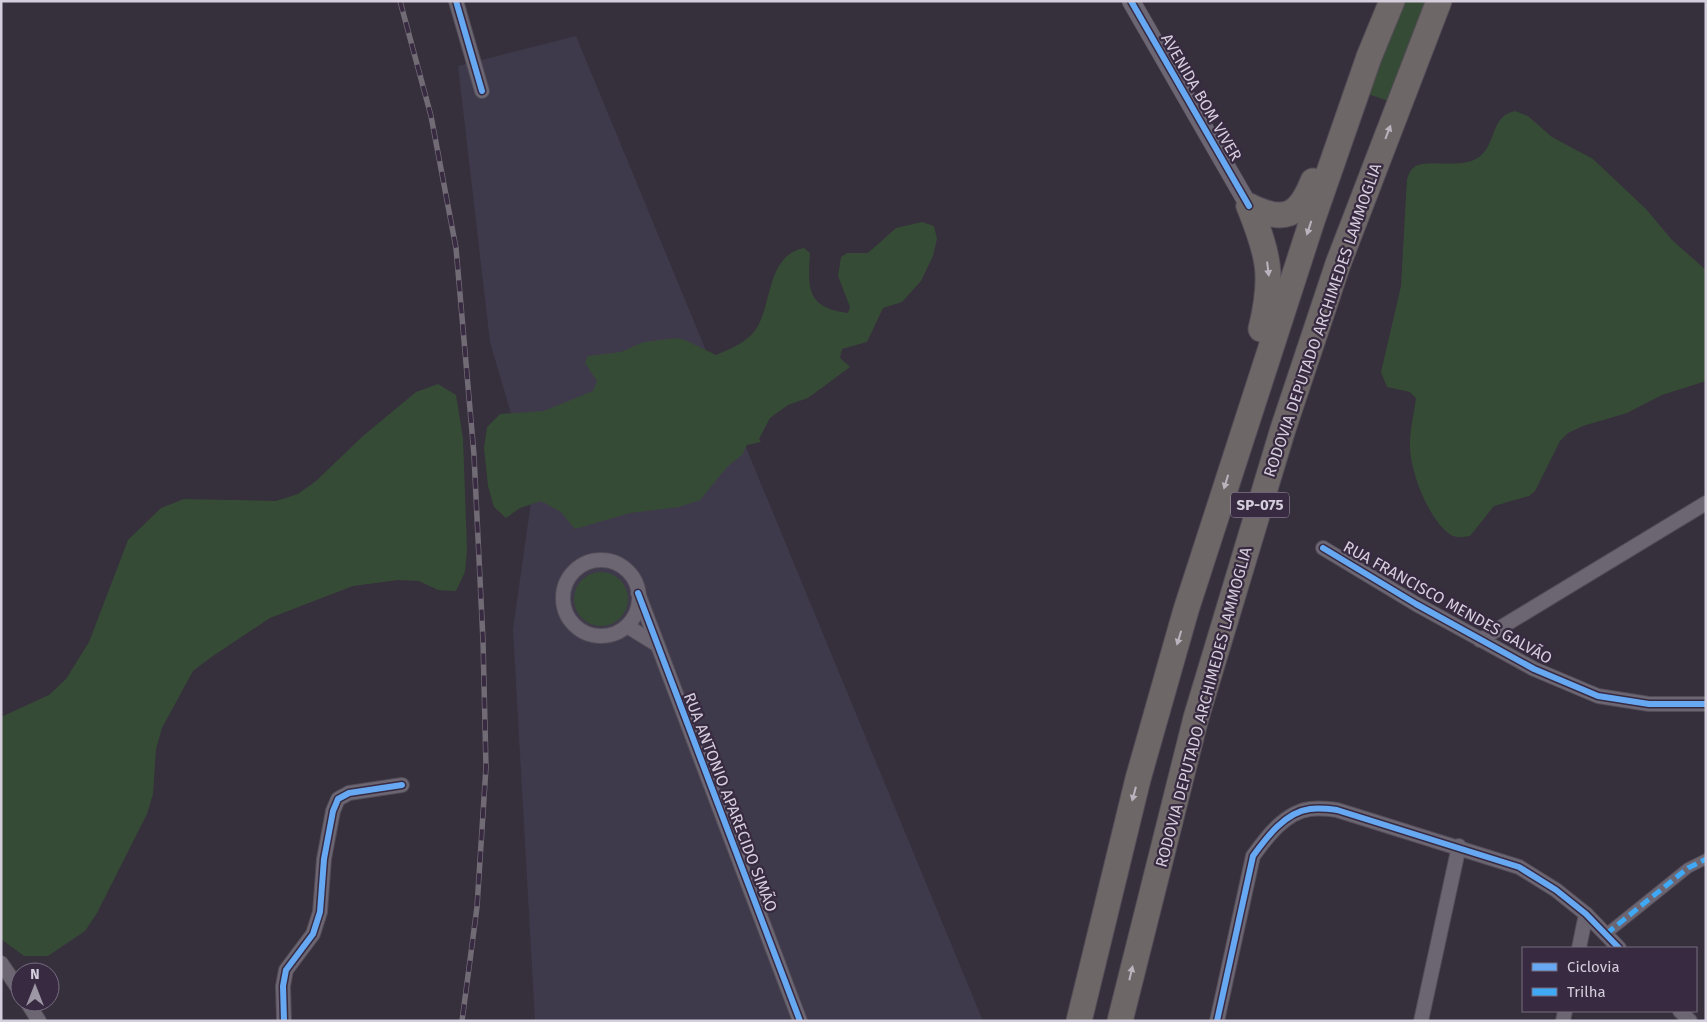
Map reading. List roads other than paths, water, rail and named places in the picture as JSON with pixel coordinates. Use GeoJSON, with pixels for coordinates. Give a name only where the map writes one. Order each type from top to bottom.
{"type":"FeatureCollection","features":[{"type":"Feature","properties":{"kind":"highway","name":"SP-075"},"geometry":{"type":"LineString","coordinates":[[1079,1021],[1117,858],[1160,697],[1234,458],[1312,221],[1370,56],[1392,1]]}},
{"type":"Feature","properties":{"kind":"highway","name":"RODOVIA DEPUTADO ARCHIMEDES LAMMOGLIA"},"geometry":{"type":"LineString","coordinates":[[1120,1021],[1196,718],[1283,429],[1338,264],[1439,1]]}},
{"type":"Feature","properties":{"kind":"highway"},"geometry":{"type":"LineString","coordinates":[[1249,206],[1269,215],[1283,216],[1296,211],[1303,202],[1350,89],[1370,56]]}},
{"type":"Feature","properties":{"kind":"highway"},"geometry":{"type":"LineString","coordinates":[[1234,458],[1242,404],[1270,287],[1268,264],[1262,239],[1249,206]]}},
{"type":"Feature","properties":{"kind":"street"},"geometry":{"type":"LineString","coordinates":[[456,1],[482,91]]}},
{"type":"Feature","properties":{"kind":"street","name":"AVENIDA BOM VIVER"},"geometry":{"type":"LineString","coordinates":[[1131,1],[1249,206]]}},
{"type":"Feature","properties":{"kind":"street"},"geometry":{"type":"LineString","coordinates":[[1480,640],[1706,503]]}},
{"type":"Feature","properties":{"kind":"street","name":"RUA FRANCISCO MENDES GALVÃO"},"geometry":{"type":"LineString","coordinates":[[1323,548],[1480,640],[1534,669],[1598,696],[1650,704],[1703,701]]}},
{"type":"Feature","properties":{"kind":"street","name":"RUA ANTONIO APARECIDO SIMÃO"},"geometry":{"type":"LineString","coordinates":[[627,626],[616,633],[603,636],[590,635],[579,629],[570,620],[564,608],[563,596],[566,583],[573,572],[583,565],[594,561],[606,561],[618,564],[628,571],[635,581],[656,644],[800,1021]]}},
{"type":"Feature","properties":{"kind":"street"},"geometry":{"type":"LineString","coordinates":[[638,593],[636,611],[627,626],[656,644]]}},
{"type":"Feature","properties":{"kind":"street"},"geometry":{"type":"LineString","coordinates":[[284,1021],[283,986],[286,970],[313,934],[320,912],[324,858],[332,811],[338,799],[349,793],[402,785]]}},
{"type":"Feature","properties":{"kind":"street"},"geometry":{"type":"LineString","coordinates":[[1217,1021],[1253,856],[1284,820],[1308,809],[1337,810],[1459,846],[1519,867],[1556,890],[1586,914],[1618,947]]}},
{"type":"Feature","properties":{"kind":"street"},"geometry":{"type":"LineString","coordinates":[[1421,1021],[1459,846]]}},
{"type":"Feature","properties":{"kind":"street"},"geometry":{"type":"LineString","coordinates":[[1606,934],[1688,868],[1706,859]]}},
{"type":"Feature","properties":{"kind":"street"},"geometry":{"type":"LineString","coordinates":[[1579,947],[1586,914]]}},
{"type":"Feature","properties":{"kind":"street"},"geometry":{"type":"LineString","coordinates":[[1,963],[10,976]]}},
{"type":"Feature","properties":{"kind":"street"},"geometry":{"type":"LineString","coordinates":[[1681,1012],[1690,1021]]}},
{"type":"Feature","properties":{"kind":"railway"},"geometry":{"type":"LineString","coordinates":[[400,1],[431,116],[456,248],[474,455],[483,641],[486,767],[477,907],[462,1021]]}}]}
